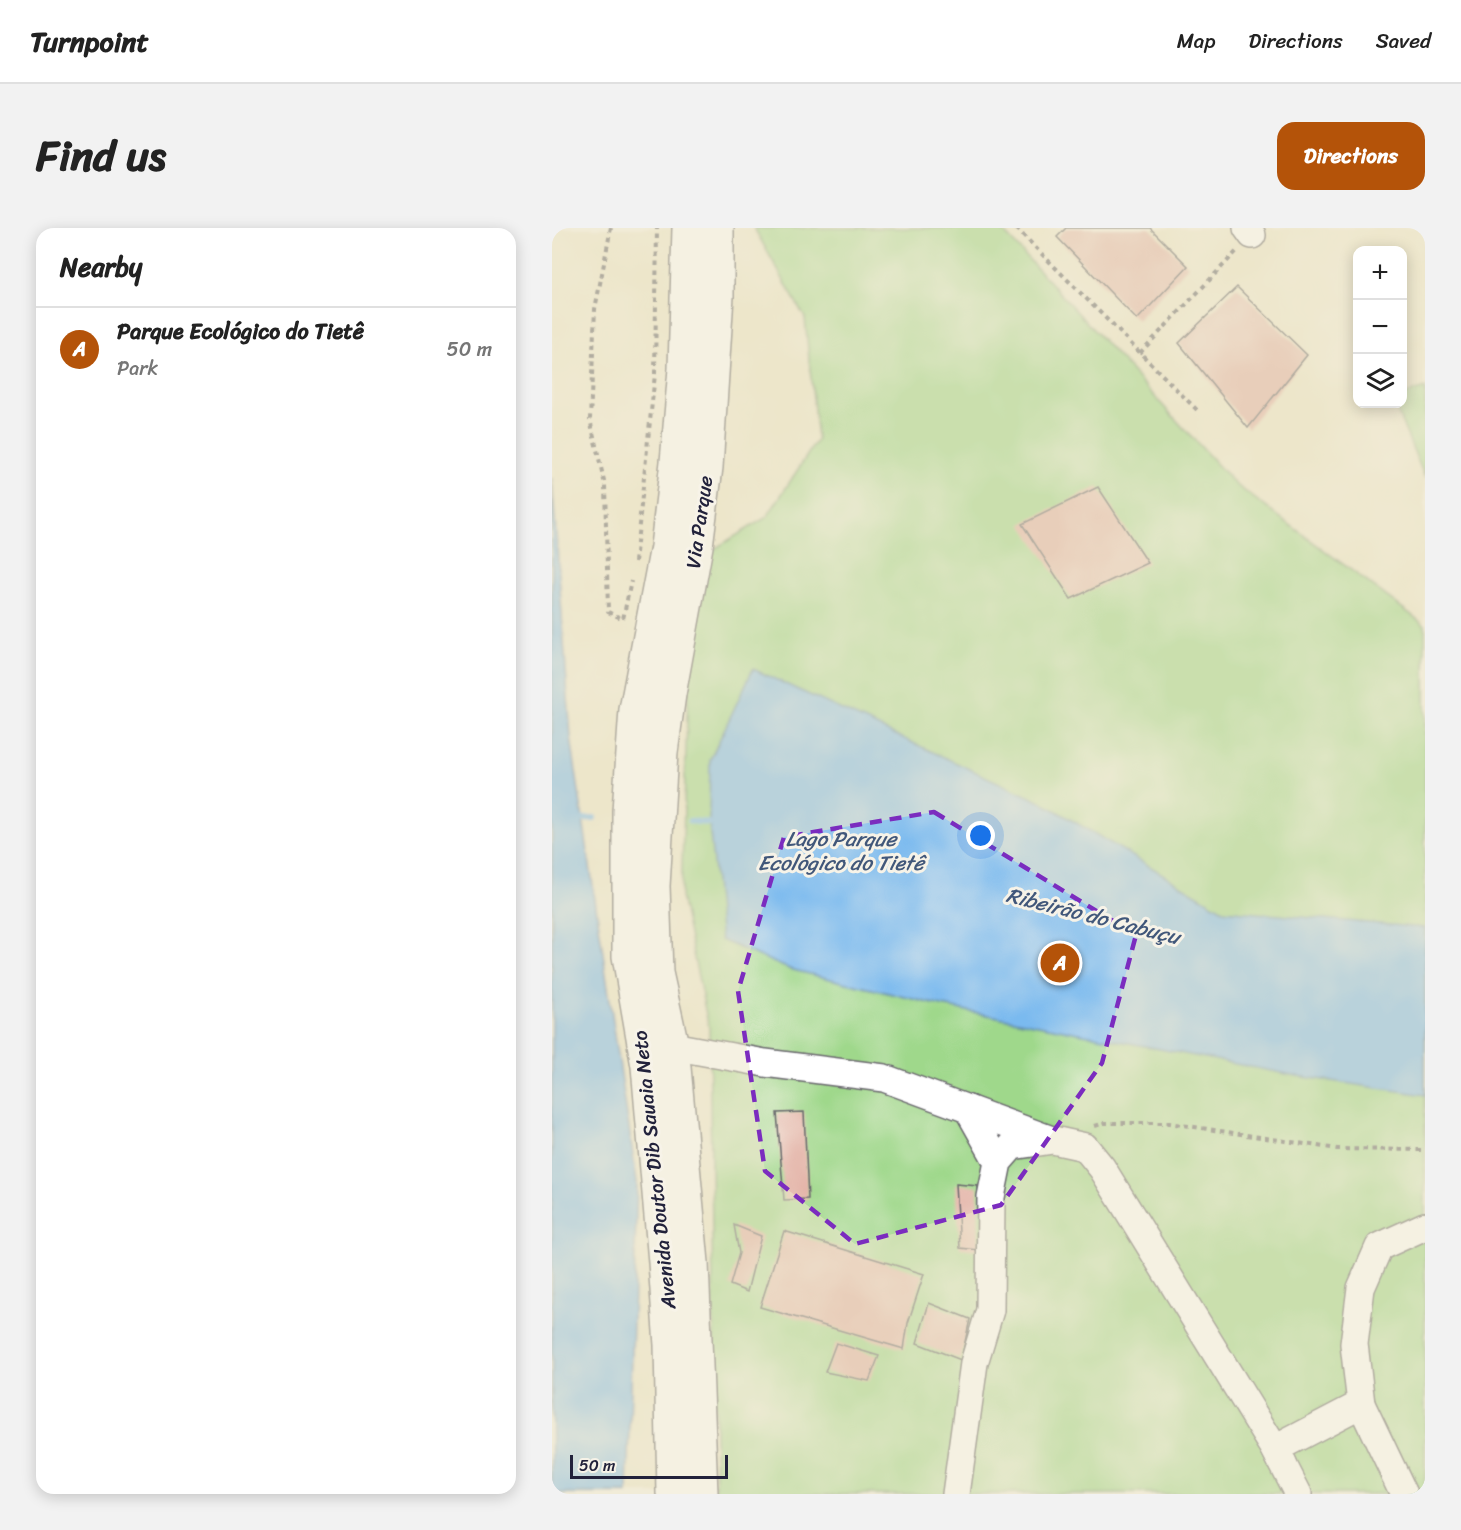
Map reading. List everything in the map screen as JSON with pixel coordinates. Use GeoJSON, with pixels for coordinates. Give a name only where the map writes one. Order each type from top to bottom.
{"type":"FeatureCollection","features":[{"type":"Feature","properties":{"kind":"main road","name":"Via Parque"},"geometry":{"type":"LineString","coordinates":[[643,812],[636,710],[667,547],[677,462],[685,369],[689,228]]}},
{"type":"Feature","properties":{"kind":"main road","name":"Via Parque"},"geometry":{"type":"LineString","coordinates":[[643,812],[669,694],[696,546],[706,467],[716,308],[717,228]]}},
{"type":"Feature","properties":{"kind":"main road","name":"Avenida Doutor Dib Sauaia Neto"},"geometry":{"type":"LineString","coordinates":[[643,812],[656,973],[672,1046],[692,1263],[701,1494]]}},
{"type":"Feature","properties":{"kind":"main road","name":"Avenida Doutor Dib Sauaia Neto"},"geometry":{"type":"LineString","coordinates":[[643,812],[628,956],[648,1066],[661,1217],[671,1345],[674,1494]]}},
{"type":"Feature","properties":{"kind":"lane"},"geometry":{"type":"LineString","coordinates":[[672,1046],[765,1063],[884,1078],[1053,1140],[1085,1147],[1102,1168],[1275,1449],[1299,1494]]}},
{"type":"Feature","properties":{"kind":"lane"},"geometry":{"type":"LineString","coordinates":[[968,1109],[998,1162]]}},
{"type":"Feature","properties":{"kind":"lane"},"geometry":{"type":"LineString","coordinates":[[956,1494],[974,1363],[990,1310],[991,1197],[998,1162],[1012,1146],[1053,1140]]}},
{"type":"Feature","properties":{"kind":"lane"},"geometry":{"type":"LineString","coordinates":[[1404,1494],[1361,1404],[1354,1344],[1361,1288],[1379,1247],[1425,1226]]}},
{"type":"Feature","properties":{"kind":"lane"},"geometry":{"type":"LineString","coordinates":[[1275,1449],[1361,1404]]}},
{"type":"Feature","properties":{"kind":"path"},"geometry":{"type":"LineString","coordinates":[[611,228],[595,309],[590,419],[605,485],[608,612],[622,620],[632,575]]}},
{"type":"Feature","properties":{"kind":"path"},"geometry":{"type":"LineString","coordinates":[[635,564],[655,374],[657,228]]}},
{"type":"Feature","properties":{"kind":"path"},"geometry":{"type":"LineString","coordinates":[[1017,228],[1198,411]]}},
{"type":"Feature","properties":{"kind":"path"},"geometry":{"type":"LineString","coordinates":[[1140,353],[1249,232]]}},
{"type":"Feature","properties":{"kind":"path"},"geometry":{"type":"LineString","coordinates":[[1093,1127],[1104,1123],[1169,1123],[1337,1149],[1425,1150]]}},
{"type":"Feature","properties":{"kind":"highlighted area"},"geometry":{"type":"Polygon","coordinates":[[[934,812],[1136,935],[1102,1063],[1001,1205],[855,1244],[765,1171],[738,991],[784,837],[934,812]]]}},
{"type":"Feature","properties":{"kind":"green space"},"geometry":{"type":"Polygon","coordinates":[[[754,228],[1000,228],[1235,484],[1425,625],[1425,1494],[716,1494],[709,1028],[681,897],[688,689],[709,552],[767,517],[817,440],[805,318],[754,228]]]}},
{"type":"Feature","properties":{"kind":"green space"},"geometry":{"type":"Polygon","coordinates":[[[1425,388],[1425,478],[1396,408],[1407,408],[1407,394],[1425,388]]]}},
{"type":"Feature","properties":{"kind":"water"},"geometry":{"type":"Polygon","coordinates":[[[552,478],[571,738],[637,1182],[628,1494],[552,1494],[552,478]]]}},
{"type":"Feature","properties":{"kind":"water","name":"Lago Parque Ecológico do Tietê"},"geometry":{"type":"Polygon","coordinates":[[[753,669],[1043,803],[1223,910],[1425,928],[1425,1095],[1297,1076],[942,1006],[789,969],[721,940],[709,823],[710,760],[753,669]]]}},
{"type":"Feature","properties":{"kind":"building"},"geometry":{"type":"Polygon","coordinates":[[[1066,228],[1150,228],[1188,266],[1137,320],[1057,237],[1066,228]]]}},
{"type":"Feature","properties":{"kind":"building"},"geometry":{"type":"Polygon","coordinates":[[[1237,287],[1307,355],[1248,428],[1179,343],[1237,287]]]}},
{"type":"Feature","properties":{"kind":"building"},"geometry":{"type":"Polygon","coordinates":[[[1098,487],[1148,563],[1071,599],[1022,524],[1098,487]]]}},
{"type":"Feature","properties":{"kind":"building"},"geometry":{"type":"Polygon","coordinates":[[[804,1112],[808,1199],[784,1200],[777,1113],[804,1112]]]}},
{"type":"Feature","properties":{"kind":"building"},"geometry":{"type":"Polygon","coordinates":[[[956,1184],[978,1186],[979,1250],[960,1248],[956,1184]]]}},
{"type":"Feature","properties":{"kind":"building"},"geometry":{"type":"Polygon","coordinates":[[[734,1225],[761,1236],[747,1292],[730,1285],[739,1253],[734,1225]]]}},
{"type":"Feature","properties":{"kind":"building"},"geometry":{"type":"Polygon","coordinates":[[[784,1231],[924,1274],[908,1323],[904,1349],[760,1307],[784,1231]]]}},
{"type":"Feature","properties":{"kind":"building"},"geometry":{"type":"Polygon","coordinates":[[[929,1303],[970,1319],[961,1360],[917,1343],[929,1303]]]}},
{"type":"Feature","properties":{"kind":"building"},"geometry":{"type":"Polygon","coordinates":[[[836,1343],[879,1356],[869,1381],[825,1372],[836,1343]]]}},
{"type":"Feature","properties":{"kind":"waterway","name":"Ribeirão do Cabuçu"},"geometry":{"type":"LineString","coordinates":[[577,819],[594,818]]}},
{"type":"Feature","properties":{"kind":"waterway","name":"Ribeirão do Cabuçu"},"geometry":{"type":"LineString","coordinates":[[690,821],[717,824]]}},
{"type":"Feature","properties":{"kind":"place","name":"Parque Ecológico do Tietê"},"geometry":{"type":"Point","coordinates":[1060,963]}}]}
